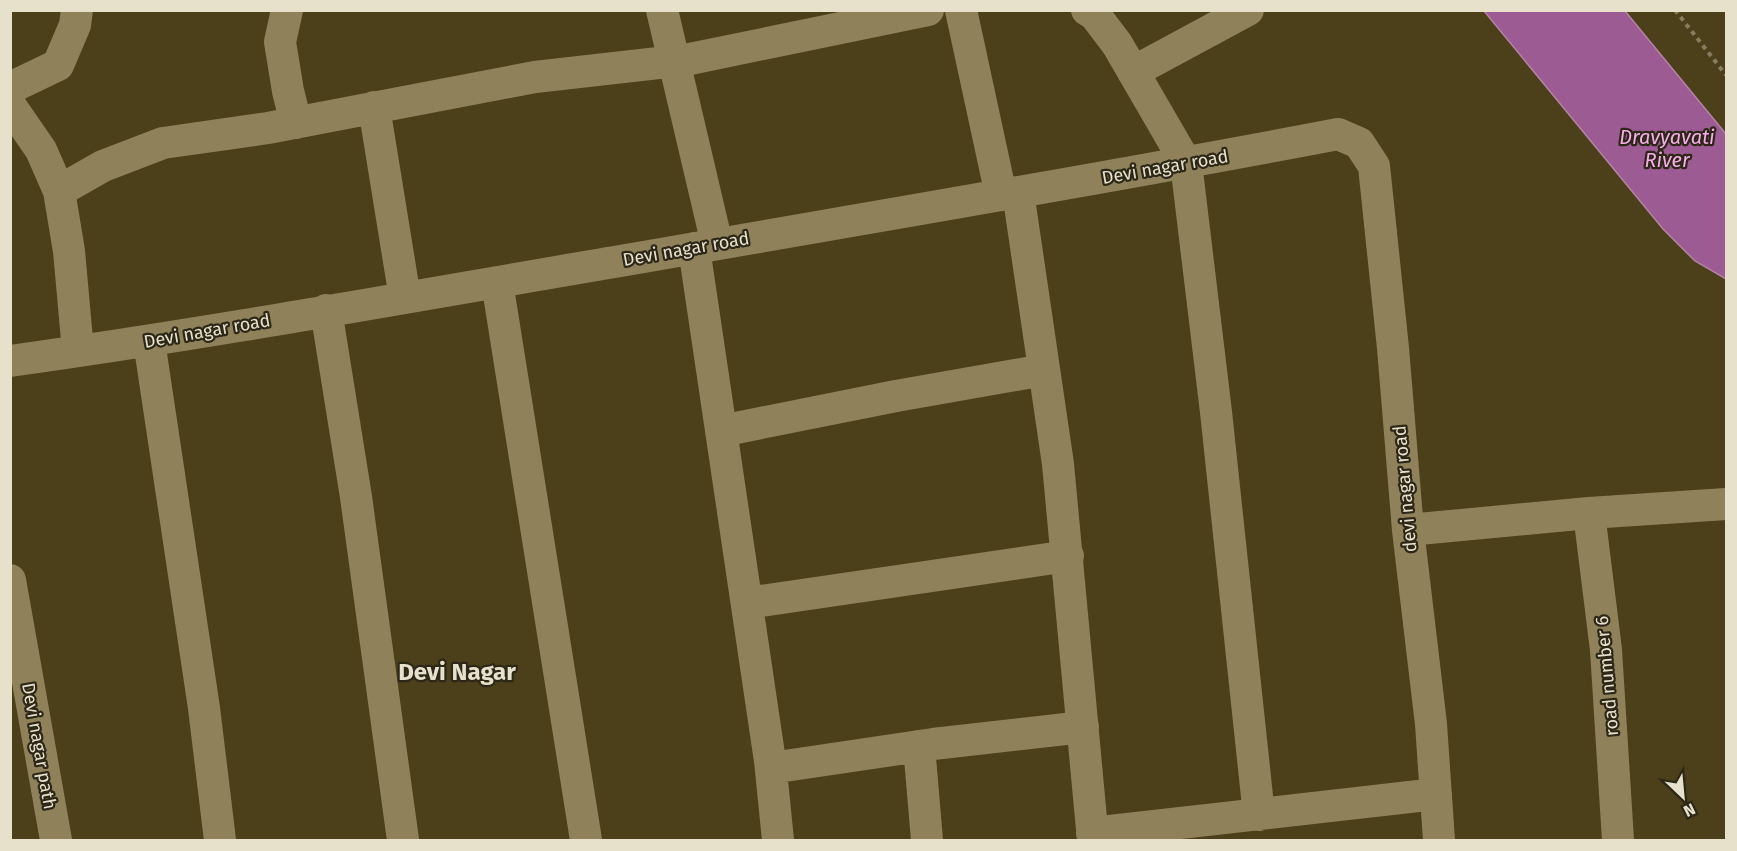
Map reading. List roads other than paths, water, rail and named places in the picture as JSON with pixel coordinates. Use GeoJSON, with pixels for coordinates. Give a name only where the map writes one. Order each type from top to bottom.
{"type":"FeatureCollection","features":[{"type":"Feature","properties":{"kind":"street"},"geometry":{"type":"LineString","coordinates":[[10,88],[58,65],[75,25],[77,10]]}},
{"type":"Feature","properties":{"kind":"street"},"geometry":{"type":"LineString","coordinates":[[287,10],[280,42],[296,123]]}},
{"type":"Feature","properties":{"kind":"street"},"geometry":{"type":"LineString","coordinates":[[662,10],[675,62],[705,246],[721,431],[771,768],[778,840]]}},
{"type":"Feature","properties":{"kind":"street"},"geometry":{"type":"LineString","coordinates":[[59,191],[103,166],[163,143],[296,123],[535,77],[675,62],[928,10]]}},
{"type":"Feature","properties":{"kind":"street"},"geometry":{"type":"LineString","coordinates":[[961,10],[1009,194],[1044,370],[1058,464],[1068,556],[1092,837],[1436,794]]}},
{"type":"Feature","properties":{"kind":"street"},"geometry":{"type":"LineString","coordinates":[[1133,72],[1248,10]]}},
{"type":"Feature","properties":{"kind":"street"},"geometry":{"type":"LineString","coordinates":[[1092,12],[1133,72],[1186,164],[1219,435],[1258,815]]}},
{"type":"Feature","properties":{"kind":"street"},"geometry":{"type":"LineString","coordinates":[[10,105],[41,150],[59,191],[69,251],[78,351]]}},
{"type":"Feature","properties":{"kind":"street"},"geometry":{"type":"LineString","coordinates":[[375,107],[405,298]]}},
{"type":"Feature","properties":{"kind":"street","name":"Devi nagar road"},"geometry":{"type":"LineString","coordinates":[[10,361],[149,341],[405,298],[1186,164],[1338,134],[1359,143]]}},
{"type":"Feature","properties":{"kind":"street","name":"devi nagar road"},"geometry":{"type":"LineString","coordinates":[[1359,143],[1374,166],[1394,348],[1408,530],[1431,724],[1439,840]]}},
{"type":"Feature","properties":{"kind":"street"},"geometry":{"type":"LineString","coordinates":[[497,282],[586,840]]}},
{"type":"Feature","properties":{"kind":"street"},"geometry":{"type":"LineString","coordinates":[[326,310],[356,497],[403,840]]}},
{"type":"Feature","properties":{"kind":"street"},"geometry":{"type":"LineString","coordinates":[[149,341],[202,696],[220,840]]}},
{"type":"Feature","properties":{"kind":"street"},"geometry":{"type":"LineString","coordinates":[[721,431],[896,396],[1044,370]]}},
{"type":"Feature","properties":{"kind":"street"},"geometry":{"type":"LineString","coordinates":[[1408,530],[1589,513],[1726,504]]}},
{"type":"Feature","properties":{"kind":"street","name":"road number 6"},"geometry":{"type":"LineString","coordinates":[[1589,513],[1606,650],[1618,840]]}},
{"type":"Feature","properties":{"kind":"street"},"geometry":{"type":"LineString","coordinates":[[747,603],[1068,556]]}},
{"type":"Feature","properties":{"kind":"street","name":"Devi nagar path"},"geometry":{"type":"LineString","coordinates":[[10,580],[56,840]]}},
{"type":"Feature","properties":{"kind":"street"},"geometry":{"type":"LineString","coordinates":[[771,768],[919,746],[1083,727]]}},
{"type":"Feature","properties":{"kind":"street"},"geometry":{"type":"LineString","coordinates":[[919,746],[927,840]]}},
{"type":"Feature","properties":{"kind":"water","name":"Dravyavati River"},"geometry":{"type":"Polygon","coordinates":[[[1484,11],[1625,11],[1726,134],[1726,279],[1695,261],[1663,229],[1484,11]]]}},
{"type":"Feature","properties":{"kind":"district","name":"Devi Nagar"},"geometry":{"type":"Point","coordinates":[457,672]}}]}
